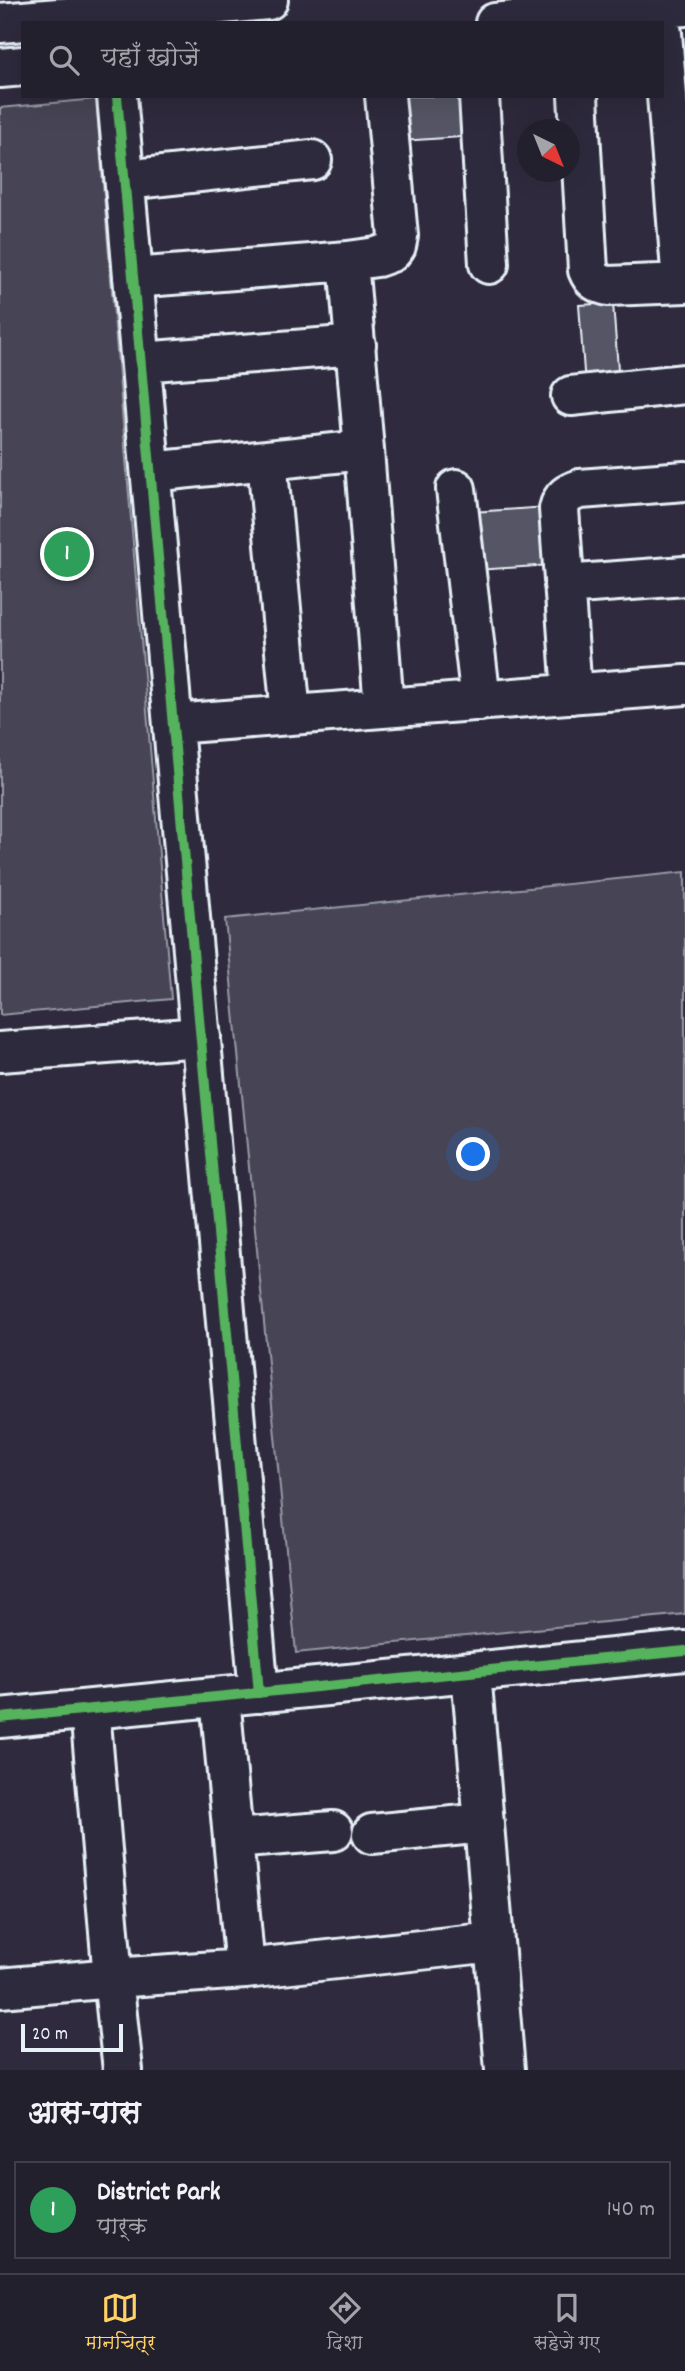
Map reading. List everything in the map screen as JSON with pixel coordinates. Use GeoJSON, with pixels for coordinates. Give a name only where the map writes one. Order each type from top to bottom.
{"type":"FeatureCollection","features":[{"type":"Feature","properties":{"kind":"street"},"geometry":{"type":"LineString","coordinates":[[0,23],[140,6],[268,0]]}},
{"type":"Feature","properties":{"kind":"street"},"geometry":{"type":"LineString","coordinates":[[527,21],[667,17],[683,283],[608,286],[592,278],[589,270],[579,98]]}},
{"type":"Feature","properties":{"kind":"street"},"geometry":{"type":"LineString","coordinates":[[0,68],[21,66]]}},
{"type":"Feature","properties":{"kind":"street"},"geometry":{"type":"LineString","coordinates":[[117,98],[259,1693]]}},
{"type":"Feature","properties":{"kind":"street"},"geometry":{"type":"LineString","coordinates":[[133,278],[348,261],[391,253],[398,236],[385,98]]}},
{"type":"Feature","properties":{"kind":"street"},"geometry":{"type":"LineString","coordinates":[[479,98],[489,264]]}},
{"type":"Feature","properties":{"kind":"street"},"geometry":{"type":"LineString","coordinates":[[125,180],[312,160]]}},
{"type":"Feature","properties":{"kind":"street"},"geometry":{"type":"LineString","coordinates":[[348,261],[384,708]]}},
{"type":"Feature","properties":{"kind":"street"},"geometry":{"type":"LineString","coordinates":[[141,362],[356,345]]}},
{"type":"Feature","properties":{"kind":"street"},"geometry":{"type":"LineString","coordinates":[[571,396],[685,384]]}},
{"type":"Feature","properties":{"kind":"street"},"geometry":{"type":"LineString","coordinates":[[151,472],[365,450]]}},
{"type":"Feature","properties":{"kind":"street"},"geometry":{"type":"LineString","coordinates":[[267,460],[291,715]]}},
{"type":"Feature","properties":{"kind":"street"},"geometry":{"type":"LineString","coordinates":[[572,694],[559,509],[561,500],[567,493],[580,489],[685,481]]}},
{"type":"Feature","properties":{"kind":"street"},"geometry":{"type":"LineString","coordinates":[[456,489],[481,701]]}},
{"type":"Feature","properties":{"kind":"street"},"geometry":{"type":"LineString","coordinates":[[564,585],[685,576]]}},
{"type":"Feature","properties":{"kind":"street"},"geometry":{"type":"LineString","coordinates":[[173,724],[685,685]]}},
{"type":"Feature","properties":{"kind":"street"},"geometry":{"type":"LineString","coordinates":[[0,1052],[201,1037]]}},
{"type":"Feature","properties":{"kind":"street"},"geometry":{"type":"LineString","coordinates":[[0,1718],[685,1651]]}},
{"type":"Feature","properties":{"kind":"street"},"geometry":{"type":"LineString","coordinates":[[471,1672],[505,2070]]}},
{"type":"Feature","properties":{"kind":"street"},"geometry":{"type":"LineString","coordinates":[[220,1697],[244,1969]]}},
{"type":"Feature","properties":{"kind":"street"},"geometry":{"type":"LineString","coordinates":[[90,1710],[123,2070]]}},
{"type":"Feature","properties":{"kind":"street"},"geometry":{"type":"LineString","coordinates":[[372,1834],[484,1823]]}},
{"type":"Feature","properties":{"kind":"street"},"geometry":{"type":"LineString","coordinates":[[233,1839],[333,1831]]}},
{"type":"Feature","properties":{"kind":"street"},"geometry":{"type":"LineString","coordinates":[[0,1988],[244,1969],[494,1942]]}},
{"type":"Feature","properties":{"kind":"shaded area"},"geometry":{"type":"Polygon","coordinates":[[[96,99],[171,999],[0,1015],[0,108],[96,99]]]}},
{"type":"Feature","properties":{"kind":"shaded area"},"geometry":{"type":"Polygon","coordinates":[[[685,872],[685,1614],[296,1653],[225,919],[685,872]]]}},
{"type":"Feature","properties":{"kind":"building"},"geometry":{"type":"Polygon","coordinates":[[[398,98],[473,98],[476,136],[401,141],[398,98]]]}},
{"type":"Feature","properties":{"kind":"building"},"geometry":{"type":"Polygon","coordinates":[[[613,303],[619,382],[585,385],[579,305],[613,303]]]}},
{"type":"Feature","properties":{"kind":"building"},"geometry":{"type":"Polygon","coordinates":[[[547,507],[551,565],[476,570],[472,512],[547,507]]]}},
{"type":"Feature","properties":{"kind":"cycle path"},"geometry":{"type":"LineString","coordinates":[[117,98],[259,1693]]}},
{"type":"Feature","properties":{"kind":"cycle path"},"geometry":{"type":"LineString","coordinates":[[0,1718],[685,1651]]}},
{"type":"Feature","properties":{"kind":"place","name":"District Park"},"geometry":{"type":"Point","coordinates":[67,554]}}]}
